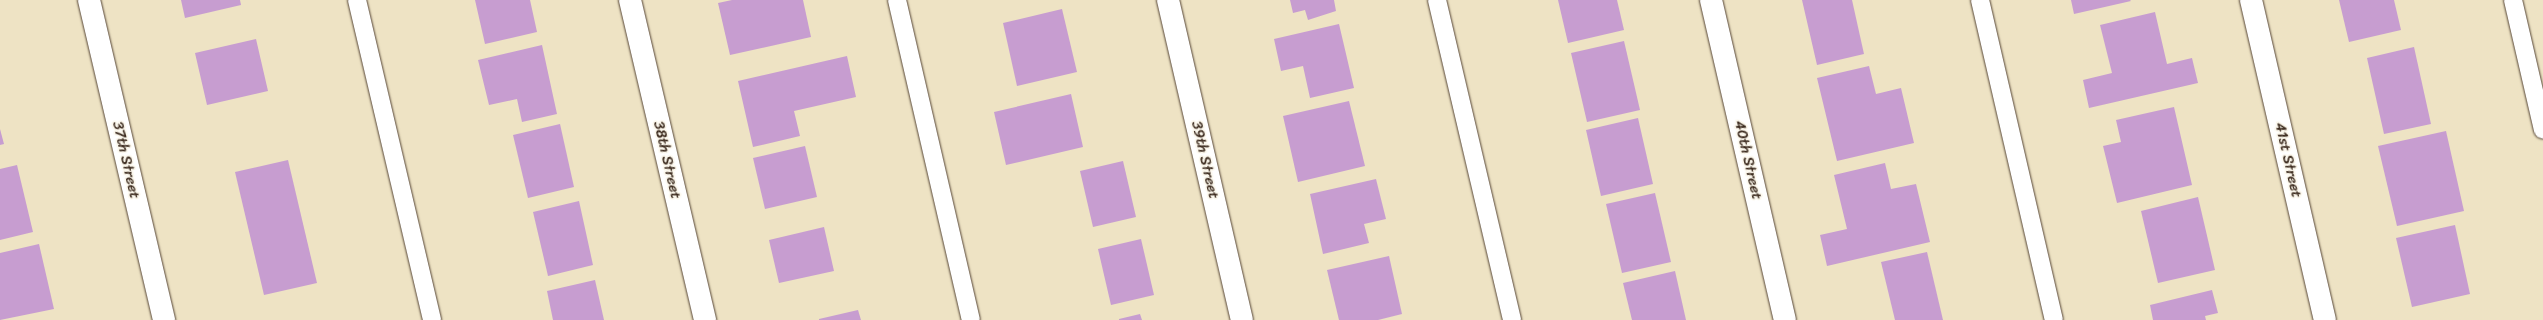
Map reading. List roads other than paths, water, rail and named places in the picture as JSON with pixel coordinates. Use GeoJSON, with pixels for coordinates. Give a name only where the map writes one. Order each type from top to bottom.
{"type":"FeatureCollection","features":[{"type":"Feature","properties":{"kind":"street","name":"37th Street"},"geometry":{"type":"LineString","coordinates":[[89,0],[164,320]]}},
{"type":"Feature","properties":{"kind":"street","name":"38th Street"},"geometry":{"type":"LineString","coordinates":[[630,0],[705,320]]}},
{"type":"Feature","properties":{"kind":"street","name":"39th Street"},"geometry":{"type":"LineString","coordinates":[[1168,0],[1242,320]]}},
{"type":"Feature","properties":{"kind":"street","name":"40th Street"},"geometry":{"type":"LineString","coordinates":[[1711,0],[1785,320]]}},
{"type":"Feature","properties":{"kind":"street","name":"41st Street"},"geometry":{"type":"LineString","coordinates":[[2251,0],[2325,320]]}},
{"type":"Feature","properties":{"kind":"lane"},"geometry":{"type":"LineString","coordinates":[[357,0],[432,320]]}},
{"type":"Feature","properties":{"kind":"lane"},"geometry":{"type":"LineString","coordinates":[[897,0],[971,320]]}},
{"type":"Feature","properties":{"kind":"lane"},"geometry":{"type":"LineString","coordinates":[[1437,0],[1512,320]]}},
{"type":"Feature","properties":{"kind":"lane"},"geometry":{"type":"LineString","coordinates":[[1980,0],[2054,320]]}},
{"type":"Feature","properties":{"kind":"lane"},"geometry":{"type":"LineString","coordinates":[[2513,0],[2543,130]]}}]}
